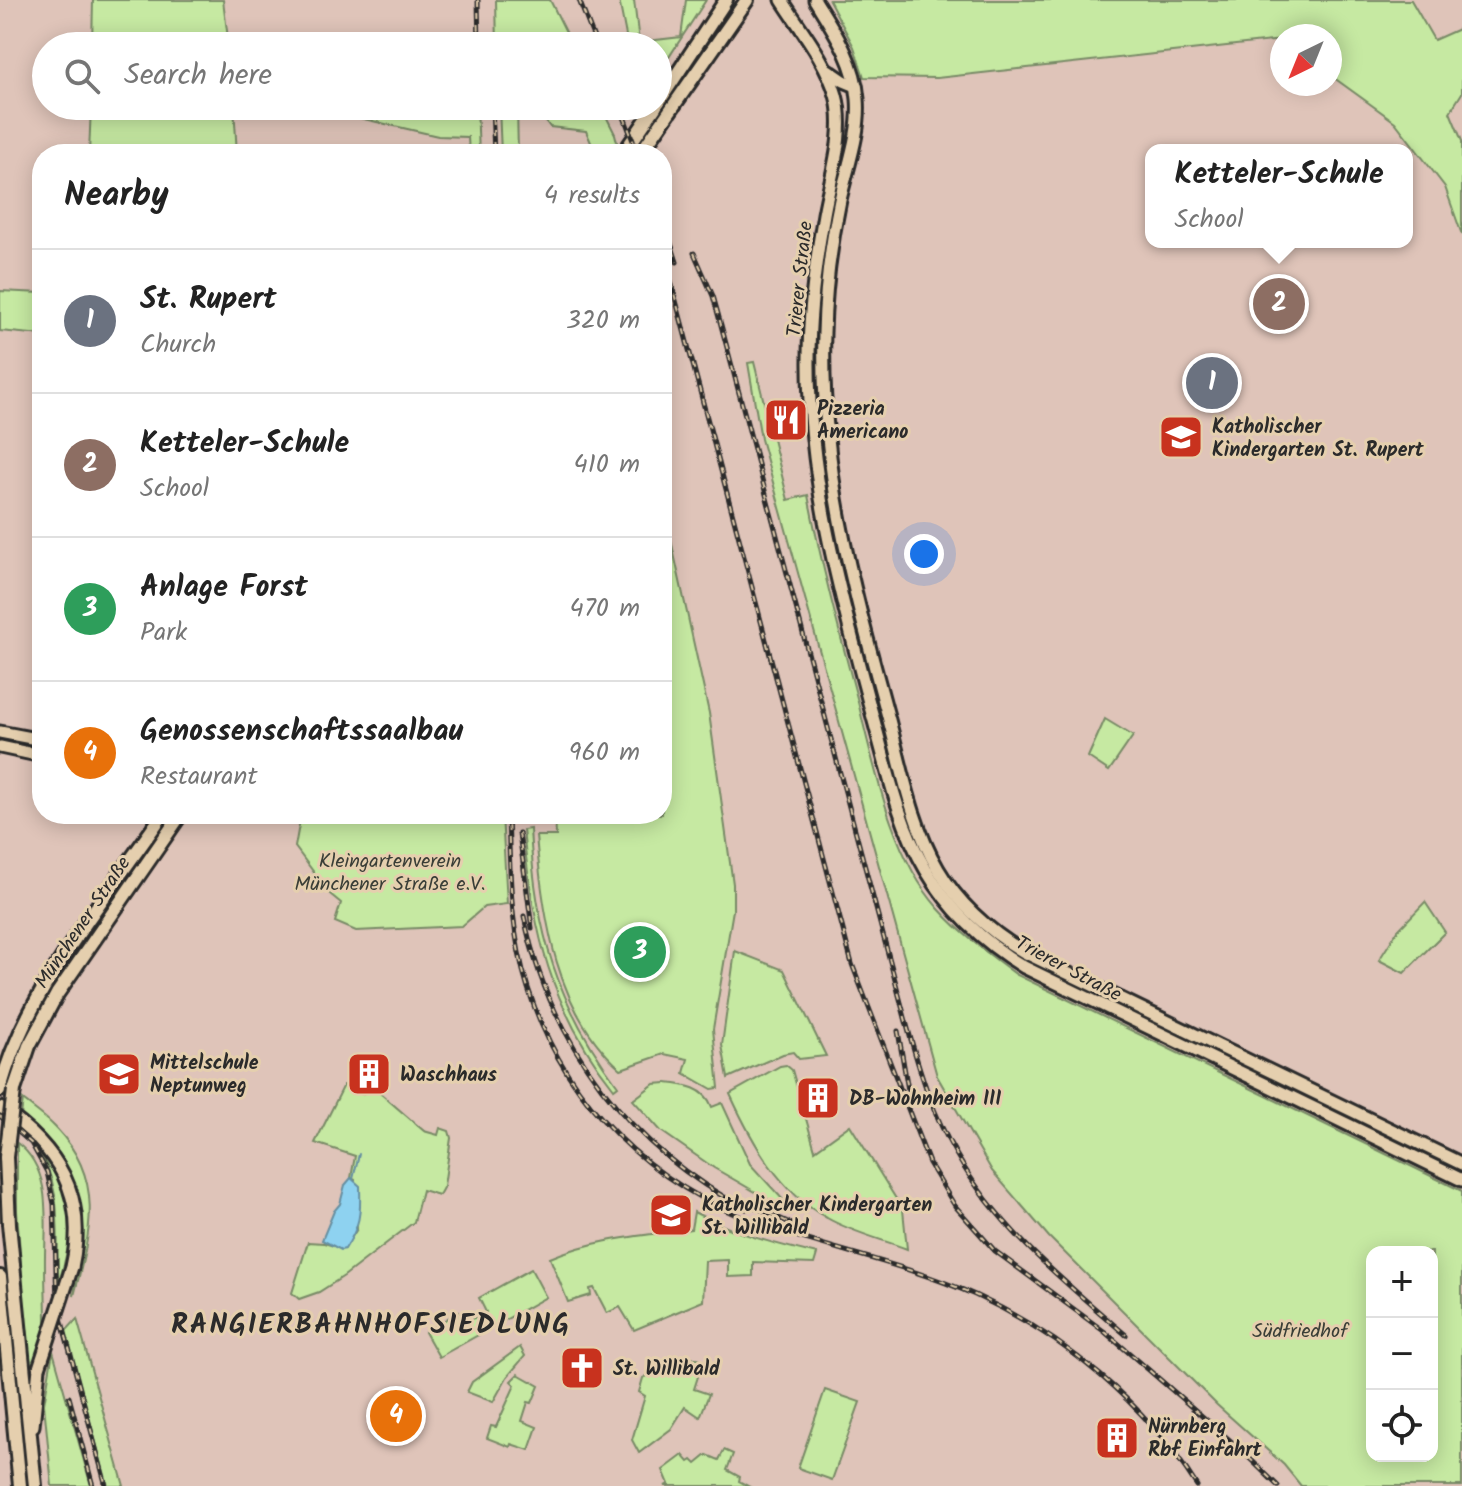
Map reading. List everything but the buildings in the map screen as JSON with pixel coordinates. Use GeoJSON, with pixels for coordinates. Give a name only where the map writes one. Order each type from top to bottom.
{"type":"FeatureCollection","features":[{"type":"Feature","properties":{"kind":"main road"},"geometry":{"type":"LineString","coordinates":[[672,81],[726,0]]}},
{"type":"Feature","properties":{"kind":"main road"},"geometry":{"type":"LineString","coordinates":[[672,108],[747,0]]}},
{"type":"Feature","properties":{"kind":"main road","name":"Trierer Straße"},"geometry":{"type":"LineString","coordinates":[[782,0],[824,67],[835,91],[839,117],[817,255],[810,338],[811,415],[819,493],[835,576],[902,818],[925,870],[953,908],[993,947],[1034,973],[1462,1180]]}},
{"type":"Feature","properties":{"kind":"main road","name":"Trierer Straße"},"geometry":{"type":"LineString","coordinates":[[815,0],[845,51],[856,86],[857,123],[832,246],[824,326],[825,411],[833,490],[850,577],[918,823],[934,863],[958,898],[992,931],[1024,952],[1462,1164]]}},
{"type":"Feature","properties":{"kind":"main road"},"geometry":{"type":"LineString","coordinates":[[824,67],[856,86],[849,93],[839,117]]}},
{"type":"Feature","properties":{"kind":"main road"},"geometry":{"type":"LineString","coordinates":[[630,144],[646,120]]}},
{"type":"Feature","properties":{"kind":"main road"},"geometry":{"type":"LineString","coordinates":[[647,144],[664,120]]}},
{"type":"Feature","properties":{"kind":"main road"},"geometry":{"type":"LineString","coordinates":[[832,171],[841,169],[844,183]]}},
{"type":"Feature","properties":{"kind":"main road"},"geometry":{"type":"LineString","coordinates":[[819,493],[833,490]]}},
{"type":"Feature","properties":{"kind":"main road"},"geometry":{"type":"LineString","coordinates":[[835,576],[843,569],[850,577]]}},
{"type":"Feature","properties":{"kind":"main road"},"geometry":{"type":"LineString","coordinates":[[0,732],[32,738]]}},
{"type":"Feature","properties":{"kind":"main road"},"geometry":{"type":"LineString","coordinates":[[0,747],[32,754]]}},
{"type":"Feature","properties":{"kind":"main road","name":"Münchener Straße"},"geometry":{"type":"LineString","coordinates":[[1,1086],[17,1040],[37,999],[156,824]]}},
{"type":"Feature","properties":{"kind":"main road","name":"Münchener Straße"},"geometry":{"type":"LineString","coordinates":[[35,1486],[8,1211],[6,1157],[14,1090],[29,1046],[57,994],[174,824]]}},
{"type":"Feature","properties":{"kind":"main road"},"geometry":{"type":"LineString","coordinates":[[1283,1094],[1283,1086],[1290,1082]]}},
{"type":"Feature","properties":{"kind":"main road"},"geometry":{"type":"LineString","coordinates":[[0,1108],[44,1143],[65,1177],[76,1215],[72,1267],[39,1368],[31,1446]]}},
{"type":"Feature","properties":{"kind":"main road"},"geometry":{"type":"LineString","coordinates":[[0,1281],[20,1486]]}},
{"type":"Feature","properties":{"kind":"green space"},"geometry":{"type":"Polygon","coordinates":[[[93,0],[223,0],[227,32],[92,32],[93,0]]]}},
{"type":"Feature","properties":{"kind":"green space"},"geometry":{"type":"Polygon","coordinates":[[[496,0],[550,0],[566,32],[497,32],[496,0]]]}},
{"type":"Feature","properties":{"kind":"green space"},"geometry":{"type":"Polygon","coordinates":[[[619,0],[634,0],[638,32],[625,32],[619,0]]]}},
{"type":"Feature","properties":{"kind":"green space"},"geometry":{"type":"Polygon","coordinates":[[[686,0],[706,0],[672,52],[672,38],[681,37],[686,0]]]}},
{"type":"Feature","properties":{"kind":"green space"},"geometry":{"type":"Polygon","coordinates":[[[829,0],[1411,0],[1434,40],[1461,28],[1462,32],[1462,93],[1450,112],[1462,141],[1462,235],[1445,187],[1413,144],[1395,122],[1342,84],[1342,24],[1270,24],[1270,41],[937,78],[864,77],[854,47],[829,0]]]}},
{"type":"Feature","properties":{"kind":"green space"},"geometry":{"type":"Polygon","coordinates":[[[90,120],[235,120],[236,144],[89,144],[90,120]]]}},
{"type":"Feature","properties":{"kind":"green space"},"geometry":{"type":"Polygon","coordinates":[[[368,120],[478,120],[479,144],[468,144],[468,137],[438,136],[368,120]]]}},
{"type":"Feature","properties":{"kind":"green space"},"geometry":{"type":"Polygon","coordinates":[[[500,120],[517,120],[518,144],[501,144],[500,120]]]}},
{"type":"Feature","properties":{"kind":"green space"},"geometry":{"type":"Polygon","coordinates":[[[545,120],[608,120],[618,144],[592,144],[586,131],[550,127],[545,120]]]}},
{"type":"Feature","properties":{"kind":"green space"},"geometry":{"type":"Polygon","coordinates":[[[0,291],[32,293],[32,334],[0,331],[0,291]]]}},
{"type":"Feature","properties":{"kind":"green space","name":"Südfriedhof"},"geometry":{"type":"Polygon","coordinates":[[[754,362],[788,500],[808,495],[886,808],[908,862],[938,908],[986,952],[1017,975],[1462,1191],[1462,1486],[1301,1486],[1284,1465],[1217,1405],[1049,1237],[992,1171],[937,1076],[761,439],[748,363],[754,362]]]}},
{"type":"Feature","properties":{"kind":"green space"},"geometry":{"type":"Polygon","coordinates":[[[672,545],[709,713],[733,884],[733,910],[713,1029],[719,1088],[712,1089],[684,1073],[688,1059],[664,1054],[621,1069],[599,1046],[581,1020],[557,962],[543,899],[536,836],[556,836],[555,824],[672,824],[672,545]]]}},
{"type":"Feature","properties":{"kind":"green space"},"geometry":{"type":"Polygon","coordinates":[[[843,574],[918,831],[984,928],[1241,1062],[1239,1064],[1041,971],[988,936],[953,900],[923,852],[902,799],[885,744],[841,576],[843,574]]]}},
{"type":"Feature","properties":{"kind":"green space"},"geometry":{"type":"Polygon","coordinates":[[[1105,719],[1133,736],[1109,771],[1088,757],[1105,719]]]}},
{"type":"Feature","properties":{"kind":"green space","name":"Kleingartenverein Münchener Straße e.V."},"geometry":{"type":"Polygon","coordinates":[[[299,824],[503,824],[507,904],[484,907],[462,926],[356,931],[335,922],[341,903],[330,894],[295,847],[299,824]]]}},
{"type":"Feature","properties":{"kind":"green space"},"geometry":{"type":"Polygon","coordinates":[[[530,829],[537,900],[553,965],[579,1026],[618,1086],[614,1089],[574,1029],[548,967],[527,867],[523,830],[530,829]]]}},
{"type":"Feature","properties":{"kind":"green space"},"geometry":{"type":"Polygon","coordinates":[[[1425,902],[1445,932],[1404,973],[1379,960],[1398,930],[1425,902]]]}},
{"type":"Feature","properties":{"kind":"green space"},"geometry":{"type":"Polygon","coordinates":[[[735,951],[784,970],[826,1056],[799,1059],[793,1052],[783,1054],[728,1078],[722,1045],[735,951]]]}},
{"type":"Feature","properties":{"kind":"green space"},"geometry":{"type":"Polygon","coordinates":[[[786,1065],[792,1070],[815,1150],[850,1125],[903,1210],[907,1249],[827,1218],[795,1194],[769,1164],[730,1094],[786,1065]]]}},
{"type":"Feature","properties":{"kind":"green space"},"geometry":{"type":"Polygon","coordinates":[[[666,1083],[699,1091],[712,1107],[722,1103],[750,1164],[786,1203],[778,1205],[714,1168],[661,1131],[633,1100],[654,1084],[666,1083]]]}},
{"type":"Feature","properties":{"kind":"green space"},"geometry":{"type":"Polygon","coordinates":[[[344,1085],[362,1094],[373,1087],[424,1131],[438,1135],[440,1128],[449,1131],[451,1138],[444,1186],[439,1195],[422,1190],[414,1222],[344,1276],[319,1292],[299,1299],[292,1293],[308,1242],[344,1249],[357,1229],[355,1180],[351,1178],[355,1156],[315,1143],[344,1085]]]}},
{"type":"Feature","properties":{"kind":"green space"},"geometry":{"type":"Polygon","coordinates":[[[23,1100],[52,1124],[72,1148],[88,1188],[89,1229],[74,1296],[82,1228],[78,1195],[59,1157],[21,1116],[23,1100]]]}},
{"type":"Feature","properties":{"kind":"green space"},"geometry":{"type":"Polygon","coordinates":[[[33,1141],[57,1171],[69,1202],[70,1230],[58,1285],[58,1228],[54,1192],[43,1158],[33,1141]]]}},
{"type":"Feature","properties":{"kind":"green space"},"geometry":{"type":"Polygon","coordinates":[[[17,1143],[37,1168],[45,1200],[48,1326],[32,1391],[17,1211],[17,1143]]]}},
{"type":"Feature","properties":{"kind":"green space"},"geometry":{"type":"Polygon","coordinates":[[[694,1212],[739,1232],[817,1254],[814,1264],[753,1262],[753,1276],[728,1277],[728,1260],[705,1261],[703,1301],[634,1330],[620,1307],[607,1313],[594,1288],[590,1289],[591,1295],[568,1302],[550,1258],[602,1242],[691,1229],[694,1212]]]}},
{"type":"Feature","properties":{"kind":"green space"},"geometry":{"type":"Polygon","coordinates":[[[531,1269],[546,1297],[439,1357],[425,1332],[458,1312],[464,1323],[486,1312],[479,1298],[531,1269]]]}},
{"type":"Feature","properties":{"kind":"green space"},"geometry":{"type":"Polygon","coordinates":[[[77,1319],[124,1486],[108,1486],[65,1332],[77,1319]]]}},
{"type":"Feature","properties":{"kind":"green space"},"geometry":{"type":"Polygon","coordinates":[[[520,1347],[525,1356],[507,1377],[493,1402],[467,1392],[472,1382],[520,1347]]]}},
{"type":"Feature","properties":{"kind":"green space"},"geometry":{"type":"Polygon","coordinates":[[[53,1351],[91,1486],[52,1486],[44,1404],[53,1351]]]}},
{"type":"Feature","properties":{"kind":"green space"},"geometry":{"type":"Polygon","coordinates":[[[688,1356],[703,1361],[694,1389],[709,1394],[700,1417],[685,1407],[671,1429],[639,1453],[632,1440],[645,1396],[639,1392],[643,1378],[688,1356]]]}},
{"type":"Feature","properties":{"kind":"green space"},"geometry":{"type":"Polygon","coordinates":[[[518,1374],[539,1386],[532,1403],[528,1402],[522,1421],[537,1427],[529,1450],[487,1438],[491,1426],[496,1427],[515,1385],[511,1381],[518,1374]]]}},
{"type":"Feature","properties":{"kind":"green space"},"geometry":{"type":"Polygon","coordinates":[[[825,1390],[860,1402],[832,1480],[798,1468],[825,1390]]]}},
{"type":"Feature","properties":{"kind":"green space"},"geometry":{"type":"Polygon","coordinates":[[[724,1450],[733,1454],[727,1470],[748,1486],[665,1486],[669,1484],[663,1470],[683,1455],[696,1464],[707,1455],[719,1460],[724,1450]]]}},
{"type":"Feature","properties":{"kind":"water"},"geometry":{"type":"Polygon","coordinates":[[[351,1178],[360,1186],[360,1212],[354,1233],[345,1249],[341,1250],[322,1240],[340,1204],[345,1185],[351,1178]]]}},
{"type":"Feature","properties":{"kind":"waterway"},"geometry":{"type":"LineString","coordinates":[[353,1179],[359,1154]]}},
{"type":"Feature","properties":{"kind":"railway"},"geometry":{"type":"LineString","coordinates":[[478,0],[479,32]]}},
{"type":"Feature","properties":{"kind":"railway"},"geometry":{"type":"LineString","coordinates":[[579,0],[592,32]]}},
{"type":"Feature","properties":{"kind":"railway"},"geometry":{"type":"LineString","coordinates":[[493,120],[494,144]]}},
{"type":"Feature","properties":{"kind":"railway"},"geometry":{"type":"LineString","coordinates":[[625,120],[634,144]]}},
{"type":"Feature","properties":{"kind":"railway"},"geometry":{"type":"LineString","coordinates":[[672,247],[677,262]]}},
{"type":"Feature","properties":{"kind":"railway"},"geometry":{"type":"LineString","coordinates":[[694,253],[713,296],[908,1029],[934,1109],[956,1154],[991,1206],[1033,1252],[1126,1335]]}},
{"type":"Feature","properties":{"kind":"railway"},"geometry":{"type":"LineString","coordinates":[[672,286],[852,964],[929,1163],[955,1206],[995,1251],[1105,1332],[1278,1486]]}},
{"type":"Feature","properties":{"kind":"railway"},"geometry":{"type":"LineString","coordinates":[[508,824],[514,924],[528,988],[544,1029],[564,1067],[588,1102],[616,1134],[648,1163],[722,1208],[788,1234],[949,1284],[1040,1330],[1100,1375],[1127,1400],[1153,1427],[1197,1486]]}},
{"type":"Feature","properties":{"kind":"railway"},"geometry":{"type":"LineString","coordinates":[[519,833],[532,928]]}},
{"type":"Feature","properties":{"kind":"railway"},"geometry":{"type":"LineString","coordinates":[[524,916],[536,962],[553,1007],[575,1049],[601,1088],[632,1124],[666,1156],[704,1185],[746,1209]]}},
{"type":"Feature","properties":{"kind":"railway"},"geometry":{"type":"LineString","coordinates":[[898,1031],[908,1090]]}},
{"type":"Feature","properties":{"kind":"railway"},"geometry":{"type":"LineString","coordinates":[[0,1116],[31,1143],[47,1172],[54,1204],[57,1303],[106,1486]]}},
{"type":"Feature","properties":{"kind":"railway"},"geometry":{"type":"LineString","coordinates":[[738,1199],[792,1224]]}},
{"type":"Feature","properties":{"kind":"railway"},"geometry":{"type":"LineString","coordinates":[[69,1397],[93,1486]]}},
{"type":"Feature","properties":{"kind":"place","name":"Ketteler-Schule"},"geometry":{"type":"Point","coordinates":[1279,304]}},
{"type":"Feature","properties":{"kind":"place","name":"St. Rupert"},"geometry":{"type":"Point","coordinates":[1212,383]}},
{"type":"Feature","properties":{"kind":"place","name":"Pizzeria Americano"},"geometry":{"type":"Point","coordinates":[786,420]}},
{"type":"Feature","properties":{"kind":"place","name":"Katholischer Kindergarten St. Rupert"},"geometry":{"type":"Point","coordinates":[1181,437]}},
{"type":"Feature","properties":{"kind":"place","name":"Anlage Forst"},"geometry":{"type":"Point","coordinates":[640,952]}},
{"type":"Feature","properties":{"kind":"place","name":"Mittelschule Neptunweg"},"geometry":{"type":"Point","coordinates":[119,1074]}},
{"type":"Feature","properties":{"kind":"place","name":"Waschhaus"},"geometry":{"type":"Point","coordinates":[369,1074]}},
{"type":"Feature","properties":{"kind":"place","name":"DB-Wohnheim III"},"geometry":{"type":"Point","coordinates":[818,1098]}},
{"type":"Feature","properties":{"kind":"place","name":"Katholischer Kindergarten St. Willibald"},"geometry":{"type":"Point","coordinates":[671,1215]}},
{"type":"Feature","properties":{"kind":"place","name":"St. Willibald"},"geometry":{"type":"Point","coordinates":[582,1368]}},
{"type":"Feature","properties":{"kind":"place","name":"Genossenschaftssaalbau"},"geometry":{"type":"Point","coordinates":[396,1416]}},
{"type":"Feature","properties":{"kind":"place","name":"Nürnberg Rbf Einfahrt"},"geometry":{"type":"Point","coordinates":[1117,1438]}},
{"type":"Feature","properties":{"kind":"district","name":"RANGIERBAHNHOFSIEDLUNG"},"geometry":{"type":"Point","coordinates":[371,1323]}}]}
